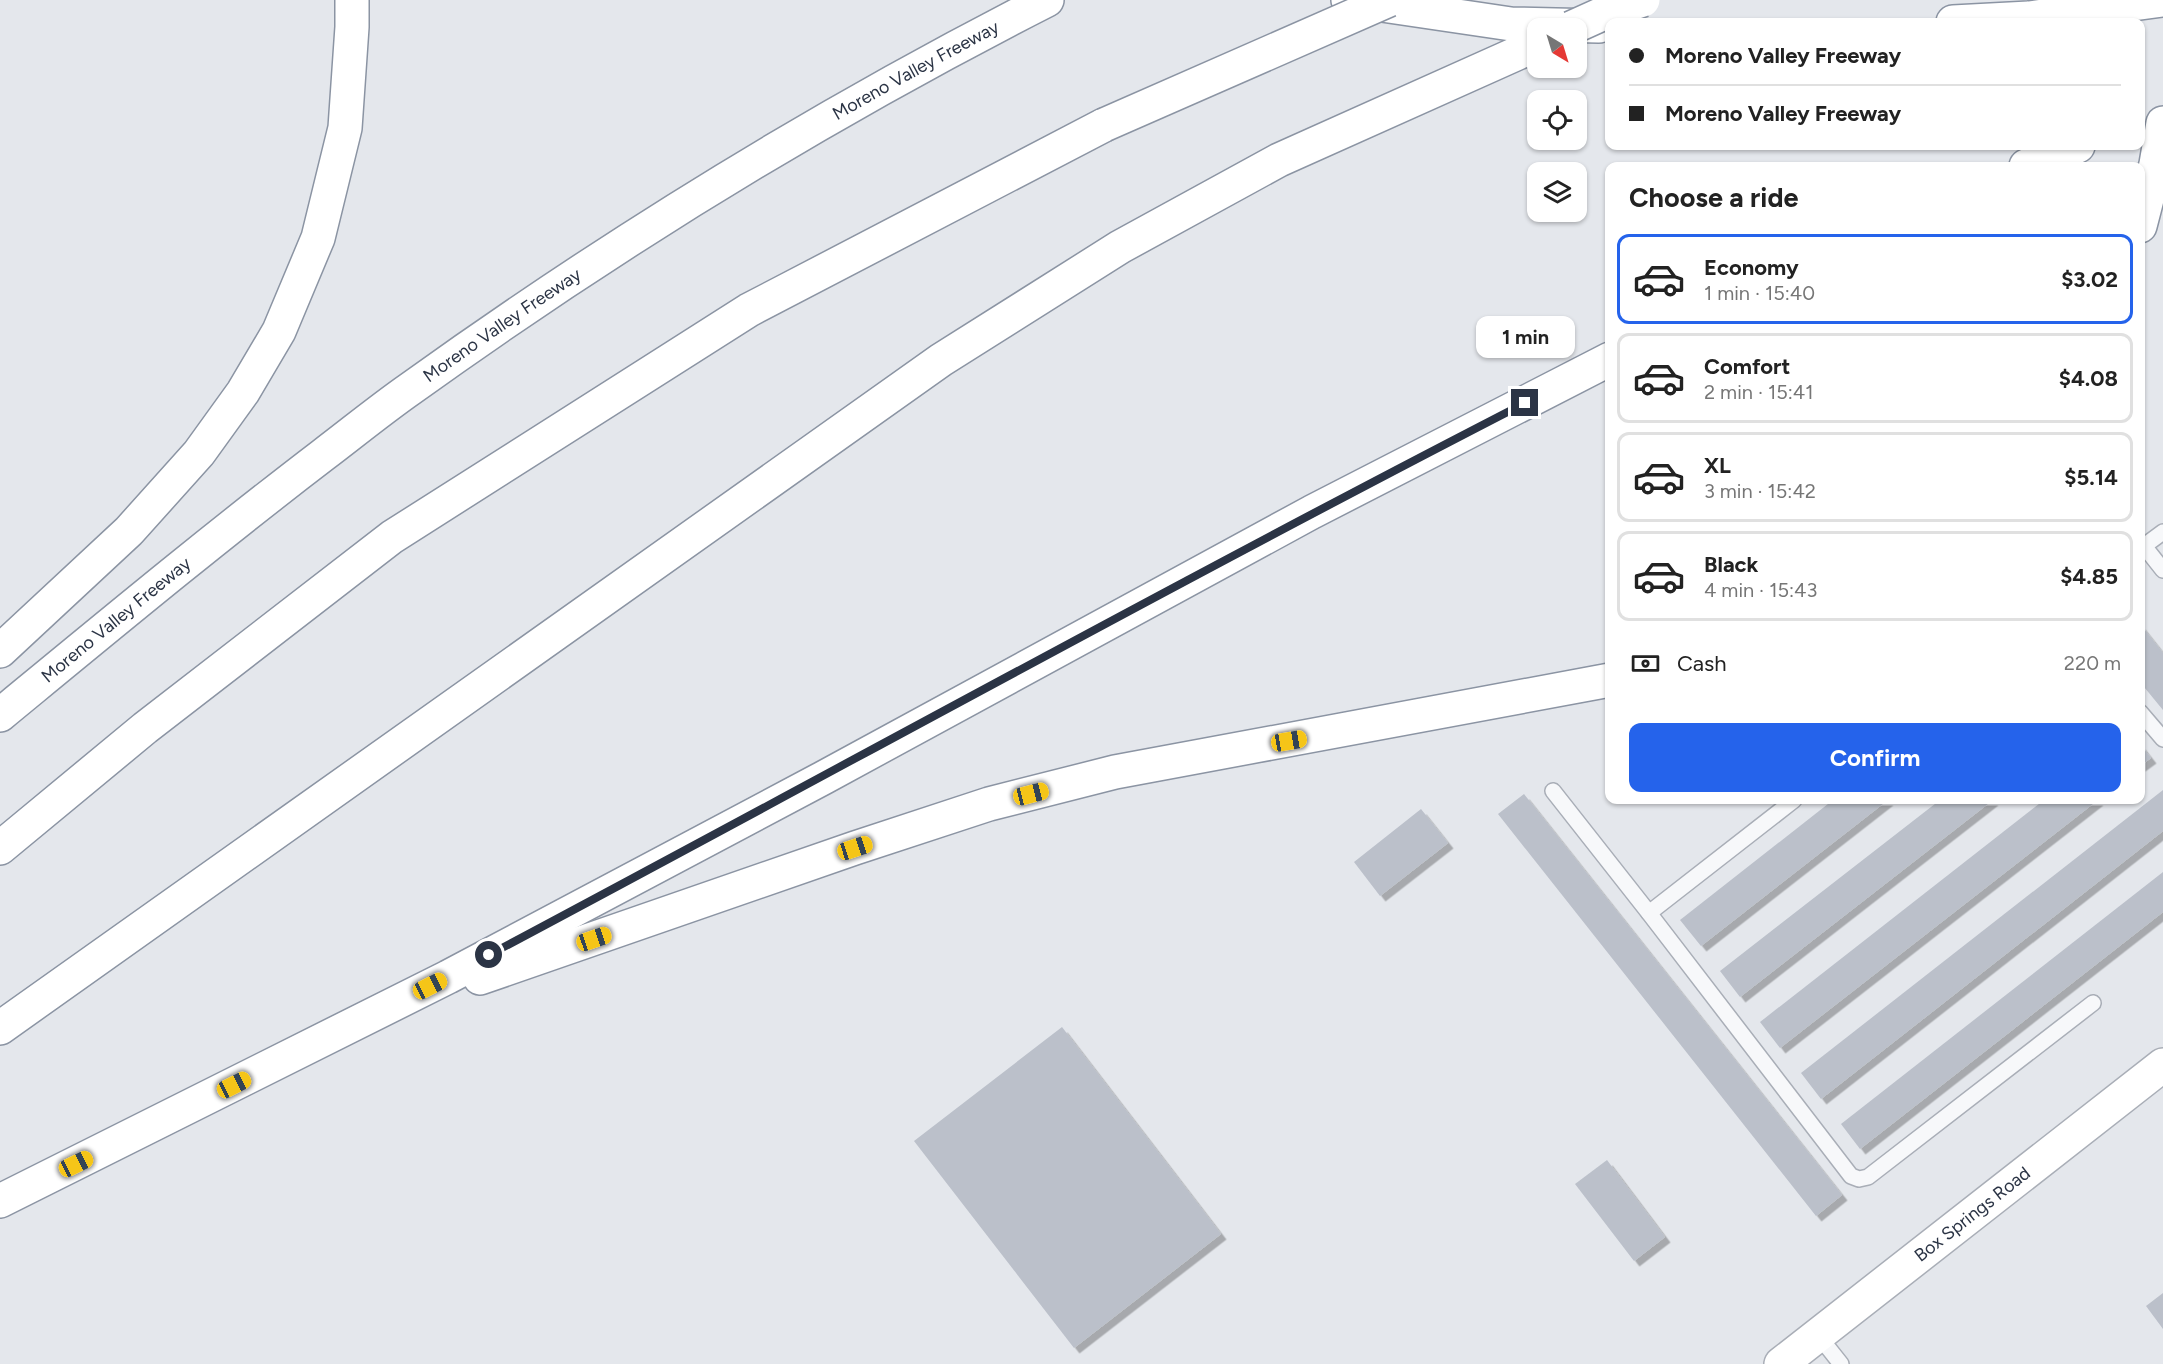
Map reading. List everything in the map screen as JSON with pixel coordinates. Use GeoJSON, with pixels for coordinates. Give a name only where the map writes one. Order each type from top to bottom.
{"type":"FeatureCollection","features":[{"type":"Feature","properties":{"kind":"main road"},"geometry":{"type":"LineString","coordinates":[[0,651],[129,531],[199,453],[243,392],[279,331],[318,238],[345,128],[352,0]]}},
{"type":"Feature","properties":{"kind":"main road","name":"Moreno Valley Freeway"},"geometry":{"type":"LineString","coordinates":[[0,715],[221,533],[409,390],[621,244],[839,111],[1047,0]]}},
{"type":"Feature","properties":{"kind":"main road"},"geometry":{"type":"LineString","coordinates":[[1348,0],[1511,24],[1605,27]]}},
{"type":"Feature","properties":{"kind":"main road"},"geometry":{"type":"LineString","coordinates":[[0,848],[145,728],[392,537],[749,310],[1104,126],[1389,0]]}},
{"type":"Feature","properties":{"kind":"main road"},"geometry":{"type":"LineString","coordinates":[[1587,21],[1643,0]]}},
{"type":"Feature","properties":{"kind":"main road"},"geometry":{"type":"LineString","coordinates":[[2029,18],[2161,0]]}},
{"type":"Feature","properties":{"kind":"main road"},"geometry":{"type":"LineString","coordinates":[[0,1028],[941,360],[1120,247],[1279,160],[1527,49]]}},
{"type":"Feature","properties":{"kind":"main road"},"geometry":{"type":"LineString","coordinates":[[2145,119],[2163,113]]}},
{"type":"Feature","properties":{"kind":"main road"},"geometry":{"type":"LineString","coordinates":[[2145,207],[2163,123]]}},
{"type":"Feature","properties":{"kind":"main road"},"geometry":{"type":"LineString","coordinates":[[2036,162],[2068,150]]}},
{"type":"Feature","properties":{"kind":"main road"},"geometry":{"type":"LineString","coordinates":[[0,1202],[376,1014],[812,783],[1312,512],[1605,362]]}},
{"type":"Feature","properties":{"kind":"main road"},"geometry":{"type":"LineString","coordinates":[[376,1014],[988,804],[1115,772],[1605,681]]}},
{"type":"Feature","properties":{"kind":"main road","name":"Box Springs Road"},"geometry":{"type":"LineString","coordinates":[[1781,1364],[2163,1065]]}},
{"type":"Feature","properties":{"kind":"lane"},"geometry":{"type":"LineString","coordinates":[[2145,545],[2163,532]]}},
{"type":"Feature","properties":{"kind":"lane"},"geometry":{"type":"LineString","coordinates":[[2145,547],[2163,570]]}},
{"type":"Feature","properties":{"kind":"lane"},"geometry":{"type":"LineString","coordinates":[[2145,718],[2163,740]]}},
{"type":"Feature","properties":{"kind":"lane"},"geometry":{"type":"LineString","coordinates":[[1552,791],[1851,1176],[1859,1179],[1868,1177],[2092,1003]]}},
{"type":"Feature","properties":{"kind":"lane"},"geometry":{"type":"LineString","coordinates":[[1649,913],[1789,804]]}},
{"type":"Feature","properties":{"kind":"lane"},"geometry":{"type":"LineString","coordinates":[[1818,1335],[1841,1364]]}},
{"type":"Feature","properties":{"kind":"building"},"geometry":{"type":"Polygon","coordinates":[[[2145,630],[2163,653],[2163,710],[2145,688],[2145,630]]]}},
{"type":"Feature","properties":{"kind":"building"},"geometry":{"type":"Polygon","coordinates":[[[2145,750],[2151,758],[2145,762],[2145,750]]]}},
{"type":"Feature","properties":{"kind":"building"},"geometry":{"type":"Polygon","coordinates":[[[2163,790],[2163,831],[1821,1099],[1801,1073],[2163,790]]]}},
{"type":"Feature","properties":{"kind":"building"},"geometry":{"type":"Polygon","coordinates":[[[1524,794],[1842,1195],[1816,1216],[1498,814],[1524,794]]]}},
{"type":"Feature","properties":{"kind":"building"},"geometry":{"type":"Polygon","coordinates":[[[1828,804],[1883,804],[1701,946],[1680,920],[1828,804]]]}},
{"type":"Feature","properties":{"kind":"building"},"geometry":{"type":"Polygon","coordinates":[[[1935,804],[1988,804],[1740,997],[1720,971],[1935,804]]]}},
{"type":"Feature","properties":{"kind":"building"},"geometry":{"type":"Polygon","coordinates":[[[2039,804],[2093,804],[1780,1048],[1760,1022],[2039,804]]]}},
{"type":"Feature","properties":{"kind":"building"},"geometry":{"type":"Polygon","coordinates":[[[1421,809],[1448,843],[1380,896],[1354,862],[1421,809]]]}},
{"type":"Feature","properties":{"kind":"building"},"geometry":{"type":"Polygon","coordinates":[[[2163,872],[2163,912],[1860,1149],[1841,1124],[2163,872]]]}},
{"type":"Feature","properties":{"kind":"building"},"geometry":{"type":"Polygon","coordinates":[[[1062,1027],[1221,1234],[1074,1348],[914,1141],[1062,1027]]]}},
{"type":"Feature","properties":{"kind":"building"},"geometry":{"type":"Polygon","coordinates":[[[1607,1160],[1665,1237],[1634,1261],[1575,1184],[1607,1160]]]}},
{"type":"Feature","properties":{"kind":"building"},"geometry":{"type":"Polygon","coordinates":[[[2163,1293],[2163,1329],[2146,1306],[2163,1293]]]}},
{"type":"Feature","properties":{"kind":"route"},"geometry":{"type":"LineString","coordinates":[[489,955],[823,778],[1312,512],[1525,403]]}}]}
